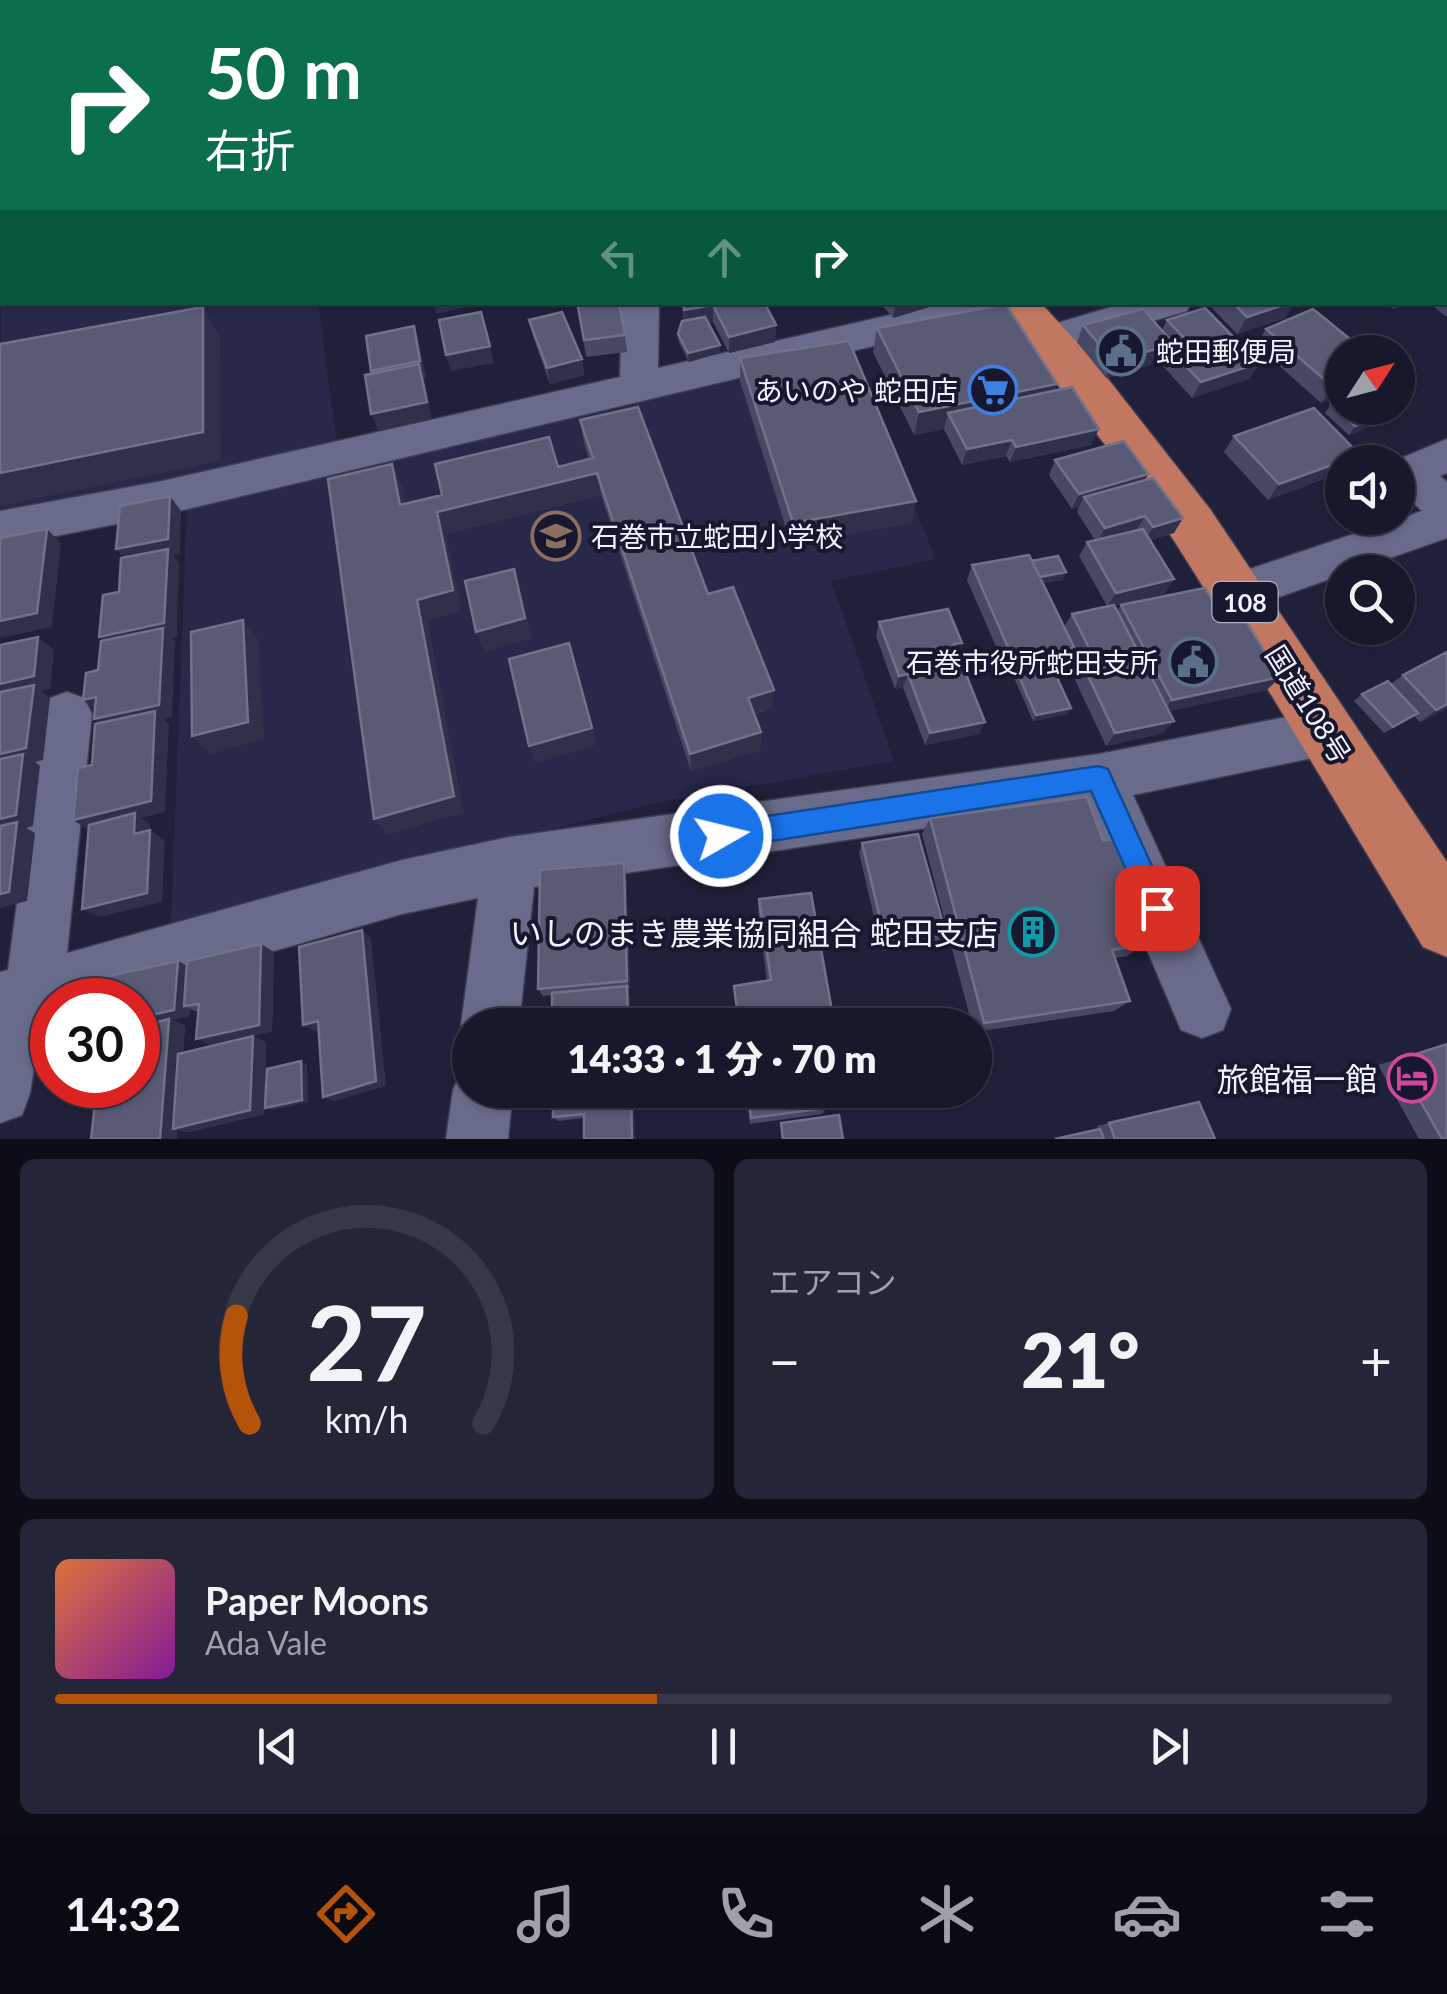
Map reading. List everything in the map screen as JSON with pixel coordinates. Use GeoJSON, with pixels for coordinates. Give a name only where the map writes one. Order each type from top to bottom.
{"type":"FeatureCollection","features":[{"type":"Feature","properties":{"kind":"highway","name":"国道108号"},"geometry":{"type":"LineString","coordinates":[[1030,321],[1133,447],[1238,592],[1447,923]]}},
{"type":"Feature","properties":{"kind":"street"},"geometry":{"type":"LineString","coordinates":[[640,386],[637,346],[642,305]]}},
{"type":"Feature","properties":{"kind":"street"},"geometry":{"type":"LineString","coordinates":[[0,529],[162,498],[991,305]]}},
{"type":"Feature","properties":{"kind":"street"},"geometry":{"type":"LineString","coordinates":[[1030,321],[1151,305]]}},
{"type":"Feature","properties":{"kind":"street"},"geometry":{"type":"LineString","coordinates":[[1447,455],[1408,472],[1447,508]]}},
{"type":"Feature","properties":{"kind":"street"},"geometry":{"type":"LineString","coordinates":[[1238,592],[1447,520]]}},
{"type":"Feature","properties":{"kind":"street"},"geometry":{"type":"LineString","coordinates":[[0,1093],[67,714]]}},
{"type":"Feature","properties":{"kind":"street"},"geometry":{"type":"LineString","coordinates":[[17,996],[402,887],[509,864],[1098,778],[1327,732]]}},
{"type":"Feature","properties":{"kind":"street"},"geometry":{"type":"LineString","coordinates":[[1098,778],[1202,1009]]}},
{"type":"Feature","properties":{"kind":"street"},"geometry":{"type":"LineString","coordinates":[[492,1008],[509,864]]}},
{"type":"Feature","properties":{"kind":"street"},"geometry":{"type":"LineString","coordinates":[[477,1139],[481,1108]]}},
{"type":"Feature","properties":{"kind":"shaded area","name":"石巻市立蛇田小学校"},"geometry":{"type":"Polygon","coordinates":[[[1,305],[318,305],[337,444],[346,471],[850,352],[936,559],[831,581],[894,761],[660,802],[171,923],[188,477],[0,512],[1,305]]]}},
{"type":"Feature","properties":{"kind":"building"},"geometry":{"type":"Polygon","coordinates":[[[578,305],[620,305],[625,335],[584,340],[578,305]]]}},
{"type":"Feature","properties":{"kind":"building"},"geometry":{"type":"Polygon","coordinates":[[[683,305],[713,305],[684,310],[683,305]]]}},
{"type":"Feature","properties":{"kind":"building"},"geometry":{"type":"Polygon","coordinates":[[[713,305],[766,305],[776,325],[729,337],[713,305]]]}},
{"type":"Feature","properties":{"kind":"building"},"geometry":{"type":"Polygon","coordinates":[[[1007,305],[1057,384],[919,412],[877,328],[1007,305]]]}},
{"type":"Feature","properties":{"kind":"building"},"geometry":{"type":"Polygon","coordinates":[[[1235,305],[1284,305],[1247,317],[1235,305]]]}},
{"type":"Feature","properties":{"kind":"building"},"geometry":{"type":"Polygon","coordinates":[[[203,307],[203,432],[0,473],[0,344],[203,307]]]}},
{"type":"Feature","properties":{"kind":"building"},"geometry":{"type":"Polygon","coordinates":[[[1205,308],[1259,363],[1201,382],[1171,350],[1190,344],[1167,320],[1205,308]]]}},
{"type":"Feature","properties":{"kind":"building"},"geometry":{"type":"Polygon","coordinates":[[[1143,309],[1174,344],[1113,361],[1083,325],[1143,309]]]}},
{"type":"Feature","properties":{"kind":"building"},"geometry":{"type":"Polygon","coordinates":[[[1313,309],[1345,335],[1325,335],[1325,380],[1266,329],[1313,309]]]}},
{"type":"Feature","properties":{"kind":"building"},"geometry":{"type":"Polygon","coordinates":[[[481,312],[490,346],[446,355],[439,320],[481,312]]]}},
{"type":"Feature","properties":{"kind":"building"},"geometry":{"type":"Polygon","coordinates":[[[562,312],[582,359],[547,368],[529,320],[562,312]]]}},
{"type":"Feature","properties":{"kind":"building"},"geometry":{"type":"Polygon","coordinates":[[[705,317],[720,345],[688,353],[678,334],[682,321],[705,317]]]}},
{"type":"Feature","properties":{"kind":"building"},"geometry":{"type":"Polygon","coordinates":[[[414,326],[420,361],[371,371],[366,336],[414,326]]]}},
{"type":"Feature","properties":{"kind":"building"},"geometry":{"type":"Polygon","coordinates":[[[849,341],[916,501],[793,523],[740,358],[849,341]]]}},
{"type":"Feature","properties":{"kind":"building"},"geometry":{"type":"Polygon","coordinates":[[[419,364],[427,402],[371,414],[365,375],[419,364]]]}},
{"type":"Feature","properties":{"kind":"building"},"geometry":{"type":"Polygon","coordinates":[[[1072,387],[1099,429],[1016,447],[1012,440],[967,449],[948,413],[1072,387]]]}},
{"type":"Feature","properties":{"kind":"building"},"geometry":{"type":"Polygon","coordinates":[[[638,407],[708,594],[733,587],[774,690],[748,698],[761,732],[690,754],[597,473],[437,512],[453,590],[417,600],[454,796],[374,819],[328,479],[392,464],[400,505],[442,495],[435,464],[549,437],[558,467],[593,458],[580,420],[638,407]]]}},
{"type":"Feature","properties":{"kind":"building"},"geometry":{"type":"Polygon","coordinates":[[[1314,408],[1325,419],[1325,425],[1331,425],[1350,445],[1325,445],[1325,468],[1279,484],[1234,436],[1314,408]]]}},
{"type":"Feature","properties":{"kind":"building"},"geometry":{"type":"Polygon","coordinates":[[[1124,441],[1148,474],[1079,494],[1055,460],[1124,441]]]}},
{"type":"Feature","properties":{"kind":"building"},"geometry":{"type":"Polygon","coordinates":[[[1153,478],[1183,518],[1153,527],[1145,516],[1105,528],[1084,497],[1153,478]]]}},
{"type":"Feature","properties":{"kind":"building"},"geometry":{"type":"Polygon","coordinates":[[[170,496],[168,539],[116,549],[120,506],[170,496]]]}},
{"type":"Feature","properties":{"kind":"building"},"geometry":{"type":"Polygon","coordinates":[[[47,529],[37,613],[0,621],[0,538],[47,529]]]}},
{"type":"Feature","properties":{"kind":"building"},"geometry":{"type":"Polygon","coordinates":[[[1143,529],[1174,579],[1116,593],[1087,542],[1143,529]]]}},
{"type":"Feature","properties":{"kind":"building"},"geometry":{"type":"Polygon","coordinates":[[[168,549],[164,623],[99,637],[103,595],[119,592],[121,558],[168,549]]]}},
{"type":"Feature","properties":{"kind":"building"},"geometry":{"type":"Polygon","coordinates":[[[1029,555],[1074,647],[1013,659],[972,565],[1029,555]]]}},
{"type":"Feature","properties":{"kind":"building"},"geometry":{"type":"Polygon","coordinates":[[[1058,556],[1066,572],[1040,577],[1032,561],[1058,556]]]}},
{"type":"Feature","properties":{"kind":"building"},"geometry":{"type":"Polygon","coordinates":[[[514,569],[525,618],[476,632],[465,581],[514,569]]]}},
{"type":"Feature","properties":{"kind":"building","name":"石巻市役所蛇田支所"},"geometry":{"type":"Polygon","coordinates":[[[1205,588],[1224,620],[1243,616],[1280,677],[1172,700],[1121,605],[1205,588]]]}},
{"type":"Feature","properties":{"kind":"building"},"geometry":{"type":"Polygon","coordinates":[[[1114,605],[1174,721],[1115,733],[1084,667],[1097,664],[1072,614],[1114,605]]]}},
{"type":"Feature","properties":{"kind":"building"},"geometry":{"type":"Polygon","coordinates":[[[948,609],[962,643],[954,644],[985,722],[930,733],[908,674],[899,676],[879,622],[948,609]]]}},
{"type":"Feature","properties":{"kind":"building"},"geometry":{"type":"Polygon","coordinates":[[[243,620],[248,722],[192,736],[191,632],[243,620]]]}},
{"type":"Feature","properties":{"kind":"building"},"geometry":{"type":"Polygon","coordinates":[[[163,628],[159,705],[94,719],[96,697],[83,700],[86,673],[98,670],[101,641],[163,628]]]}},
{"type":"Feature","properties":{"kind":"building"},"geometry":{"type":"Polygon","coordinates":[[[38,637],[34,676],[0,684],[0,645],[38,637]]]}},
{"type":"Feature","properties":{"kind":"building"},"geometry":{"type":"Polygon","coordinates":[[[569,643],[592,728],[529,746],[509,659],[569,643]]]}},
{"type":"Feature","properties":{"kind":"building"},"geometry":{"type":"Polygon","coordinates":[[[1447,652],[1447,704],[1436,710],[1403,675],[1447,652]]]}},
{"type":"Feature","properties":{"kind":"building"},"geometry":{"type":"Polygon","coordinates":[[[1048,658],[1071,708],[1036,715],[1014,665],[1048,658]]]}},
{"type":"Feature","properties":{"kind":"building"},"geometry":{"type":"Polygon","coordinates":[[[1388,681],[1418,713],[1393,727],[1362,694],[1388,681]]]}},
{"type":"Feature","properties":{"kind":"building"},"geometry":{"type":"Polygon","coordinates":[[[34,685],[26,748],[0,754],[0,692],[34,685]]]}},
{"type":"Feature","properties":{"kind":"building"},"geometry":{"type":"Polygon","coordinates":[[[155,711],[151,801],[73,820],[78,768],[92,765],[95,724],[155,711]]]}},
{"type":"Feature","properties":{"kind":"building"},"geometry":{"type":"Polygon","coordinates":[[[23,754],[16,815],[0,819],[0,759],[23,754]]]}},
{"type":"Feature","properties":{"kind":"building","name":"いしのまき農業協同組合 蛇田支店"},"geometry":{"type":"Polygon","coordinates":[[[1087,797],[1103,841],[1125,838],[1146,892],[1124,895],[1143,945],[1112,950],[1130,1001],[992,1022],[992,1008],[980,1008],[930,818],[1087,797]]]}},
{"type":"Feature","properties":{"kind":"building"},"geometry":{"type":"Polygon","coordinates":[[[135,813],[134,834],[150,830],[147,893],[82,909],[89,825],[135,813]]]}},
{"type":"Feature","properties":{"kind":"building"},"geometry":{"type":"Polygon","coordinates":[[[17,822],[9,892],[0,894],[0,826],[17,822]]]}},
{"type":"Feature","properties":{"kind":"building"},"geometry":{"type":"Polygon","coordinates":[[[918,834],[946,934],[886,943],[862,843],[918,834]]]}},
{"type":"Feature","properties":{"kind":"building"},"geometry":{"type":"Polygon","coordinates":[[[624,863],[627,981],[538,989],[540,870],[624,863]]]}},
{"type":"Feature","properties":{"kind":"building"},"geometry":{"type":"Polygon","coordinates":[[[811,893],[831,1008],[737,1008],[734,986],[771,980],[759,899],[811,893]]]}},
{"type":"Feature","properties":{"kind":"building"},"geometry":{"type":"Polygon","coordinates":[[[362,930],[376,1081],[323,1097],[318,1021],[303,1025],[299,947],[362,930]]]}},
{"type":"Feature","properties":{"kind":"building"},"geometry":{"type":"Polygon","coordinates":[[[261,944],[259,1025],[196,1039],[199,1004],[184,1006],[187,961],[261,944]]]}},
{"type":"Feature","properties":{"kind":"building"},"geometry":{"type":"Polygon","coordinates":[[[178,961],[174,1010],[160,1013],[160,978],[100,978],[178,961]]]}},
{"type":"Feature","properties":{"kind":"building"},"geometry":{"type":"Polygon","coordinates":[[[627,986],[628,1008],[552,1008],[552,993],[627,986]]]}},
{"type":"Feature","properties":{"kind":"building"},"geometry":{"type":"Polygon","coordinates":[[[169,1019],[160,1139],[91,1139],[94,1108],[160,1108],[160,1021],[169,1019]]]}},
{"type":"Feature","properties":{"kind":"building"},"geometry":{"type":"Polygon","coordinates":[[[253,1036],[250,1110],[173,1129],[178,1054],[253,1036]]]}},
{"type":"Feature","properties":{"kind":"building"},"geometry":{"type":"Polygon","coordinates":[[[1447,1044],[1447,1139],[1442,1139],[1397,1060],[1447,1044]]]}},
{"type":"Feature","properties":{"kind":"building"},"geometry":{"type":"Polygon","coordinates":[[[301,1061],[302,1100],[265,1108],[267,1069],[301,1061]]]}},
{"type":"Feature","properties":{"kind":"building"},"geometry":{"type":"Polygon","coordinates":[[[1199,1102],[1215,1139],[1115,1139],[1109,1123],[1199,1102]]]}},
{"type":"Feature","properties":{"kind":"building"},"geometry":{"type":"Polygon","coordinates":[[[553,1108],[631,1108],[632,1139],[584,1139],[584,1114],[553,1117],[553,1108]]]}},
{"type":"Feature","properties":{"kind":"building"},"geometry":{"type":"Polygon","coordinates":[[[750,1108],[827,1108],[751,1118],[750,1108]]]}},
{"type":"Feature","properties":{"kind":"building"},"geometry":{"type":"Polygon","coordinates":[[[839,1115],[843,1139],[783,1139],[781,1123],[839,1115]]]}},
{"type":"Feature","properties":{"kind":"building"},"geometry":{"type":"Polygon","coordinates":[[[1100,1129],[1104,1139],[1055,1139],[1100,1129]]]}},
{"type":"Feature","properties":{"kind":"place","name":"蛇田郵便局"},"geometry":{"type":"Point","coordinates":[1121,351]}},
{"type":"Feature","properties":{"kind":"place","name":"あいのや 蛇田店"},"geometry":{"type":"Point","coordinates":[993,390]}},
{"type":"Feature","properties":{"kind":"place","name":"石巻市立蛇田小学校"},"geometry":{"type":"Point","coordinates":[556,536]}},
{"type":"Feature","properties":{"kind":"place","name":"石巻市役所蛇田支所"},"geometry":{"type":"Point","coordinates":[1193,662]}},
{"type":"Feature","properties":{"kind":"place","name":"いしのまき農業協同組合 蛇田支店"},"geometry":{"type":"Point","coordinates":[1033,932]}},
{"type":"Feature","properties":{"kind":"place","name":"旅館福一館"},"geometry":{"type":"Point","coordinates":[1412,1078]}},
{"type":"Feature","properties":{"kind":"route"},"geometry":{"type":"LineString","coordinates":[[721,836],[1098,778],[1157,908]]}}]}
